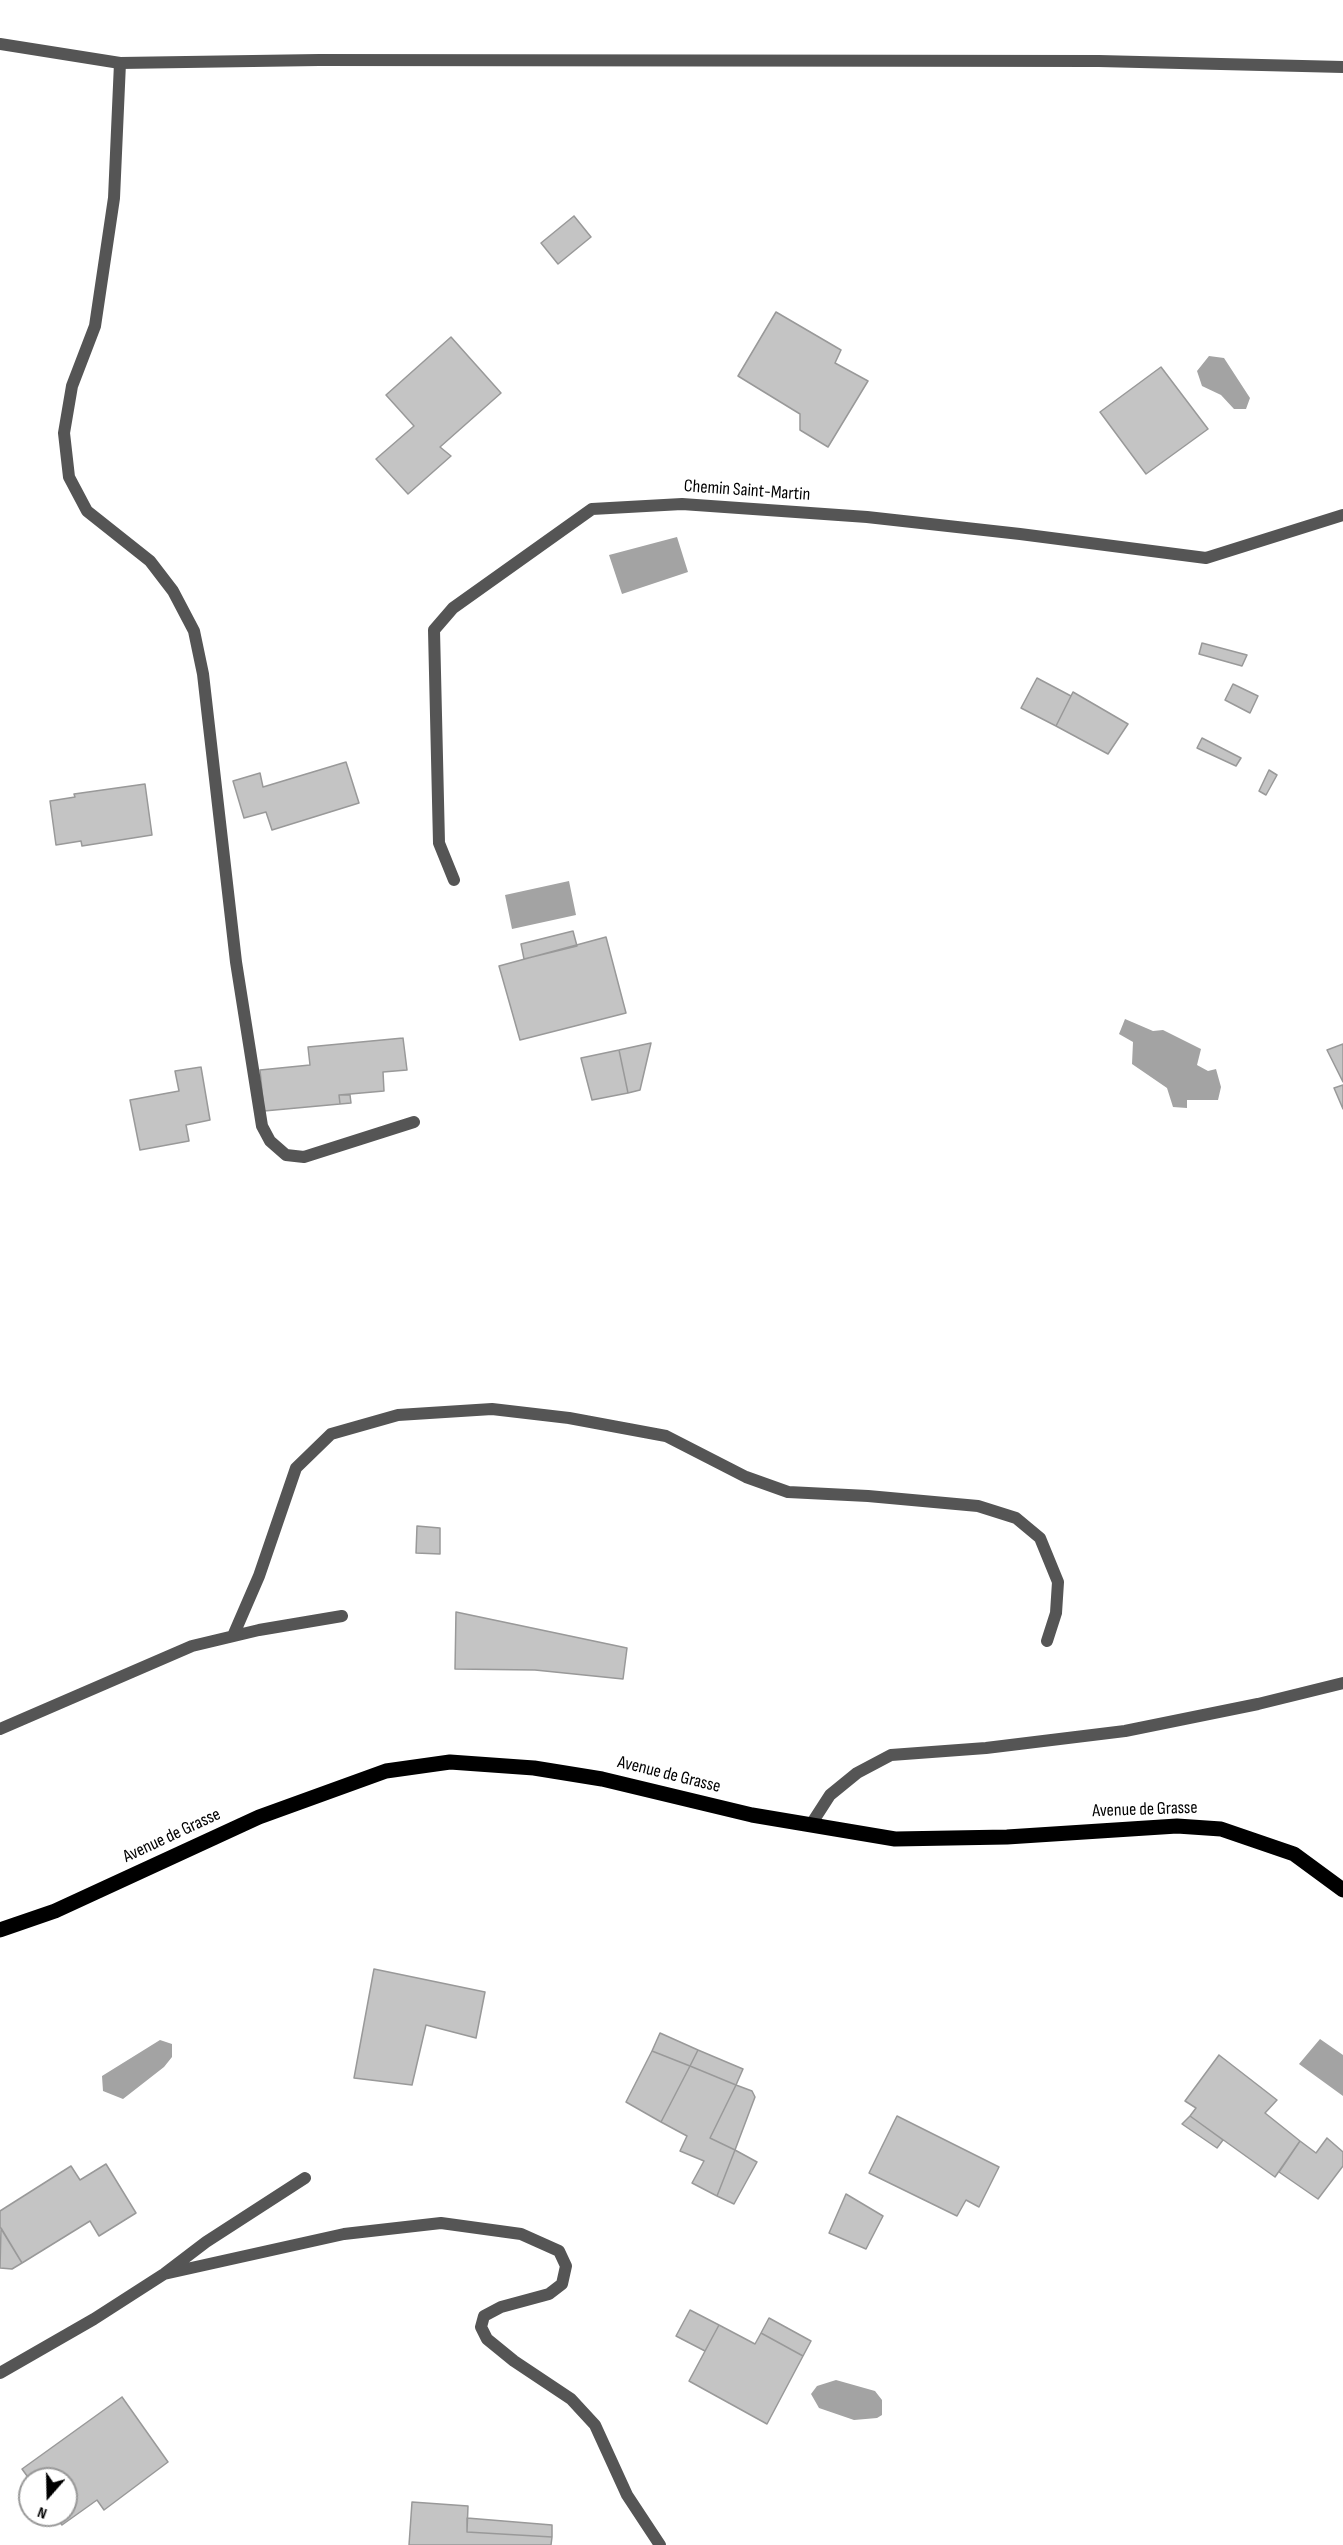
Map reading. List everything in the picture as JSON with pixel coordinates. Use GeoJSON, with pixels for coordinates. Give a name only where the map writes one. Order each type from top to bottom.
{"type":"FeatureCollection","features":[{"type":"Feature","properties":{"kind":"main road","name":"Avenue de Grasse"},"geometry":{"type":"LineString","coordinates":[[0,1930],[55,1911],[259,1817],[386,1771],[450,1762],[534,1768],[602,1779],[752,1815],[895,1839],[1007,1837],[1177,1826],[1221,1829],[1294,1854],[1343,1890]]}},
{"type":"Feature","properties":{"kind":"street"},"geometry":{"type":"LineString","coordinates":[[0,44],[120,63],[319,60],[1099,61],[1343,67]]}},
{"type":"Feature","properties":{"kind":"street"},"geometry":{"type":"LineString","coordinates":[[120,63],[114,198],[94,326],[72,386],[64,433],[69,477],[87,511],[150,561],[173,591],[194,631],[203,674],[237,974],[262,1126],[270,1141],[286,1155],[304,1157],[414,1122]]}},
{"type":"Feature","properties":{"kind":"street","name":"Chemin Saint-Martin"},"geometry":{"type":"LineString","coordinates":[[454,880],[439,843],[435,630],[453,608],[592,509],[682,504],[867,517],[1206,558],[1343,514]]}},
{"type":"Feature","properties":{"kind":"street"},"geometry":{"type":"LineString","coordinates":[[233,1636],[259,1576],[296,1468],[331,1434],[398,1415],[492,1409],[569,1418],[666,1436],[746,1477],[789,1492],[868,1496],[978,1506],[1016,1518],[1040,1538],[1058,1582],[1056,1613],[1047,1641]]}},
{"type":"Feature","properties":{"kind":"street"},"geometry":{"type":"LineString","coordinates":[[0,1729],[192,1646],[342,1616]]}},
{"type":"Feature","properties":{"kind":"street"},"geometry":{"type":"LineString","coordinates":[[810,1826],[830,1795],[857,1773],[891,1755],[987,1748],[1125,1731],[1258,1704],[1343,1683]]}},
{"type":"Feature","properties":{"kind":"street"},"geometry":{"type":"LineString","coordinates":[[0,2373],[94,2319],[305,2178]]}},
{"type":"Feature","properties":{"kind":"street"},"geometry":{"type":"LineString","coordinates":[[164,2274],[344,2234],[441,2223],[521,2234],[560,2251],[566,2266],[562,2284],[549,2294],[501,2307],[484,2316],[482,2327],[487,2339],[514,2361],[572,2399],[595,2425],[627,2496],[660,2545]]}},
{"type":"Feature","properties":{"kind":"shaded area"},"geometry":{"type":"Polygon","coordinates":[[[1209,356],[1224,358],[1250,398],[1246,409],[1234,409],[1221,395],[1202,386],[1197,371],[1209,356]]]}},
{"type":"Feature","properties":{"kind":"shaded area"},"geometry":{"type":"Polygon","coordinates":[[[677,537],[688,572],[622,594],[609,555],[677,537]]]}},
{"type":"Feature","properties":{"kind":"shaded area"},"geometry":{"type":"Polygon","coordinates":[[[569,881],[576,915],[512,929],[505,895],[569,881]]]}},
{"type":"Feature","properties":{"kind":"shaded area"},"geometry":{"type":"Polygon","coordinates":[[[1125,1019],[1153,1031],[1163,1030],[1201,1049],[1197,1065],[1208,1071],[1216,1069],[1221,1087],[1218,1100],[1187,1100],[1187,1108],[1173,1107],[1167,1088],[1132,1064],[1133,1042],[1119,1034],[1125,1019]]]}},
{"type":"Feature","properties":{"kind":"shaded area"},"geometry":{"type":"Polygon","coordinates":[[[1320,2039],[1343,2055],[1343,2096],[1299,2064],[1320,2039]]]}},
{"type":"Feature","properties":{"kind":"shaded area"},"geometry":{"type":"Polygon","coordinates":[[[160,2040],[172,2044],[172,2057],[164,2067],[123,2099],[103,2091],[102,2076],[160,2040]]]}},
{"type":"Feature","properties":{"kind":"shaded area"},"geometry":{"type":"Polygon","coordinates":[[[836,2380],[875,2391],[882,2400],[882,2415],[877,2418],[854,2420],[819,2408],[811,2394],[817,2386],[836,2380]]]}},
{"type":"Feature","properties":{"kind":"building"},"geometry":{"type":"Polygon","coordinates":[[[574,216],[591,237],[558,264],[541,243],[574,216]]]}},
{"type":"Feature","properties":{"kind":"building"},"geometry":{"type":"Polygon","coordinates":[[[776,312],[841,350],[835,363],[868,381],[828,447],[800,430],[800,414],[738,376],[776,312]]]}},
{"type":"Feature","properties":{"kind":"building"},"geometry":{"type":"Polygon","coordinates":[[[451,337],[501,393],[440,447],[451,456],[408,494],[376,459],[414,426],[386,395],[451,337]]]}},
{"type":"Feature","properties":{"kind":"building"},"geometry":{"type":"Polygon","coordinates":[[[1161,367],[1208,429],[1146,474],[1100,412],[1161,367]]]}},
{"type":"Feature","properties":{"kind":"building"},"geometry":{"type":"Polygon","coordinates":[[[1202,643],[1247,655],[1242,666],[1199,654],[1202,643]]]}},
{"type":"Feature","properties":{"kind":"building"},"geometry":{"type":"Polygon","coordinates":[[[1037,678],[1071,696],[1056,726],[1021,708],[1037,678]]]}},
{"type":"Feature","properties":{"kind":"building"},"geometry":{"type":"Polygon","coordinates":[[[1233,684],[1258,696],[1250,713],[1225,700],[1233,684]]]}},
{"type":"Feature","properties":{"kind":"building"},"geometry":{"type":"Polygon","coordinates":[[[1073,692],[1128,724],[1108,754],[1056,726],[1073,692]]]}},
{"type":"Feature","properties":{"kind":"building"},"geometry":{"type":"Polygon","coordinates":[[[1202,738],[1241,758],[1236,766],[1197,748],[1202,738]]]}},
{"type":"Feature","properties":{"kind":"building"},"geometry":{"type":"Polygon","coordinates":[[[346,762],[359,803],[272,830],[266,812],[244,818],[233,781],[260,773],[263,787],[346,762]]]}},
{"type":"Feature","properties":{"kind":"building"},"geometry":{"type":"Polygon","coordinates":[[[1269,770],[1277,775],[1266,795],[1259,791],[1269,770]]]}},
{"type":"Feature","properties":{"kind":"building"},"geometry":{"type":"Polygon","coordinates":[[[145,784],[152,835],[82,846],[81,841],[56,845],[50,801],[75,797],[74,794],[145,784]]]}},
{"type":"Feature","properties":{"kind":"building"},"geometry":{"type":"Polygon","coordinates":[[[573,931],[577,946],[524,959],[521,944],[573,931]]]}},
{"type":"Feature","properties":{"kind":"building"},"geometry":{"type":"Polygon","coordinates":[[[606,937],[626,1013],[520,1040],[499,966],[606,937]]]}},
{"type":"Feature","properties":{"kind":"building"},"geometry":{"type":"Polygon","coordinates":[[[403,1038],[407,1070],[383,1072],[384,1091],[339,1095],[340,1104],[264,1111],[260,1070],[310,1065],[308,1047],[403,1038]]]}},
{"type":"Feature","properties":{"kind":"building"},"geometry":{"type":"Polygon","coordinates":[[[651,1043],[640,1090],[628,1093],[619,1050],[651,1043]]]}},
{"type":"Feature","properties":{"kind":"building"},"geometry":{"type":"Polygon","coordinates":[[[1343,1044],[1343,1082],[1327,1050],[1343,1044]]]}},
{"type":"Feature","properties":{"kind":"building"},"geometry":{"type":"Polygon","coordinates":[[[619,1050],[628,1093],[592,1100],[581,1058],[619,1050]]]}},
{"type":"Feature","properties":{"kind":"building"},"geometry":{"type":"Polygon","coordinates":[[[201,1067],[210,1120],[186,1125],[189,1141],[140,1150],[130,1100],[179,1091],[175,1071],[201,1067]]]}},
{"type":"Feature","properties":{"kind":"building"},"geometry":{"type":"Polygon","coordinates":[[[1343,1085],[1343,1109],[1334,1088],[1343,1085]]]}},
{"type":"Feature","properties":{"kind":"building"},"geometry":{"type":"Polygon","coordinates":[[[339,1095],[350,1095],[351,1103],[340,1104],[339,1095]]]}},
{"type":"Feature","properties":{"kind":"building"},"geometry":{"type":"Polygon","coordinates":[[[417,1526],[440,1528],[440,1554],[416,1553],[417,1526]]]}},
{"type":"Feature","properties":{"kind":"building"},"geometry":{"type":"Polygon","coordinates":[[[456,1612],[627,1648],[623,1679],[535,1670],[455,1669],[456,1612]]]}},
{"type":"Feature","properties":{"kind":"building"},"geometry":{"type":"Polygon","coordinates":[[[374,1969],[485,1992],[476,2038],[426,2025],[412,2085],[354,2078],[374,1969]]]}},
{"type":"Feature","properties":{"kind":"building"},"geometry":{"type":"Polygon","coordinates":[[[660,2033],[698,2050],[690,2066],[652,2051],[660,2033]]]}},
{"type":"Feature","properties":{"kind":"building"},"geometry":{"type":"Polygon","coordinates":[[[698,2050],[743,2069],[736,2085],[690,2066],[698,2050]]]}},
{"type":"Feature","properties":{"kind":"building"},"geometry":{"type":"Polygon","coordinates":[[[652,2051],[690,2066],[661,2122],[626,2102],[652,2051]]]}},
{"type":"Feature","properties":{"kind":"building"},"geometry":{"type":"Polygon","coordinates":[[[1219,2055],[1277,2100],[1265,2113],[1300,2141],[1275,2177],[1190,2116],[1196,2108],[1185,2101],[1219,2055]]]}},
{"type":"Feature","properties":{"kind":"building"},"geometry":{"type":"Polygon","coordinates":[[[690,2066],[736,2085],[710,2138],[735,2150],[717,2196],[692,2183],[704,2161],[680,2151],[687,2136],[661,2122],[690,2066]]]}},
{"type":"Feature","properties":{"kind":"building"},"geometry":{"type":"Polygon","coordinates":[[[736,2085],[752,2091],[755,2097],[735,2150],[710,2138],[736,2085]]]}},
{"type":"Feature","properties":{"kind":"building"},"geometry":{"type":"Polygon","coordinates":[[[897,2116],[999,2167],[979,2207],[966,2200],[957,2216],[869,2173],[897,2116]]]}},
{"type":"Feature","properties":{"kind":"building"},"geometry":{"type":"Polygon","coordinates":[[[1190,2116],[1223,2140],[1217,2148],[1182,2124],[1190,2116]]]}},
{"type":"Feature","properties":{"kind":"building"},"geometry":{"type":"Polygon","coordinates":[[[1327,2138],[1343,2152],[1343,2166],[1318,2199],[1279,2172],[1300,2141],[1316,2153],[1327,2138]]]}},
{"type":"Feature","properties":{"kind":"building"},"geometry":{"type":"Polygon","coordinates":[[[735,2150],[757,2162],[734,2204],[717,2196],[735,2150]]]}},
{"type":"Feature","properties":{"kind":"building"},"geometry":{"type":"Polygon","coordinates":[[[106,2164],[136,2213],[99,2236],[90,2221],[22,2263],[0,2227],[0,2211],[71,2166],[80,2180],[106,2164]]]}},
{"type":"Feature","properties":{"kind":"building"},"geometry":{"type":"Polygon","coordinates":[[[846,2194],[883,2216],[866,2249],[829,2233],[846,2194]]]}},
{"type":"Feature","properties":{"kind":"building"},"geometry":{"type":"Polygon","coordinates":[[[1,2228],[22,2263],[12,2269],[0,2268],[1,2228]]]}},
{"type":"Feature","properties":{"kind":"building"},"geometry":{"type":"Polygon","coordinates":[[[690,2310],[719,2325],[705,2351],[676,2336],[690,2310]]]}},
{"type":"Feature","properties":{"kind":"building"},"geometry":{"type":"Polygon","coordinates":[[[769,2318],[811,2341],[803,2356],[761,2333],[769,2318]]]}},
{"type":"Feature","properties":{"kind":"building"},"geometry":{"type":"Polygon","coordinates":[[[719,2325],[755,2344],[761,2333],[803,2356],[767,2424],[689,2381],[719,2325]]]}},
{"type":"Feature","properties":{"kind":"building"},"geometry":{"type":"Polygon","coordinates":[[[122,2397],[168,2462],[104,2510],[97,2500],[78,2514],[78,2467],[25,2467],[122,2397]]]}},
{"type":"Feature","properties":{"kind":"building"},"geometry":{"type":"Polygon","coordinates":[[[412,2502],[468,2506],[467,2532],[552,2537],[551,2545],[409,2545],[412,2502]]]}},
{"type":"Feature","properties":{"kind":"building"},"geometry":{"type":"Polygon","coordinates":[[[467,2518],[552,2525],[552,2537],[467,2532],[467,2518]]]}}]}
